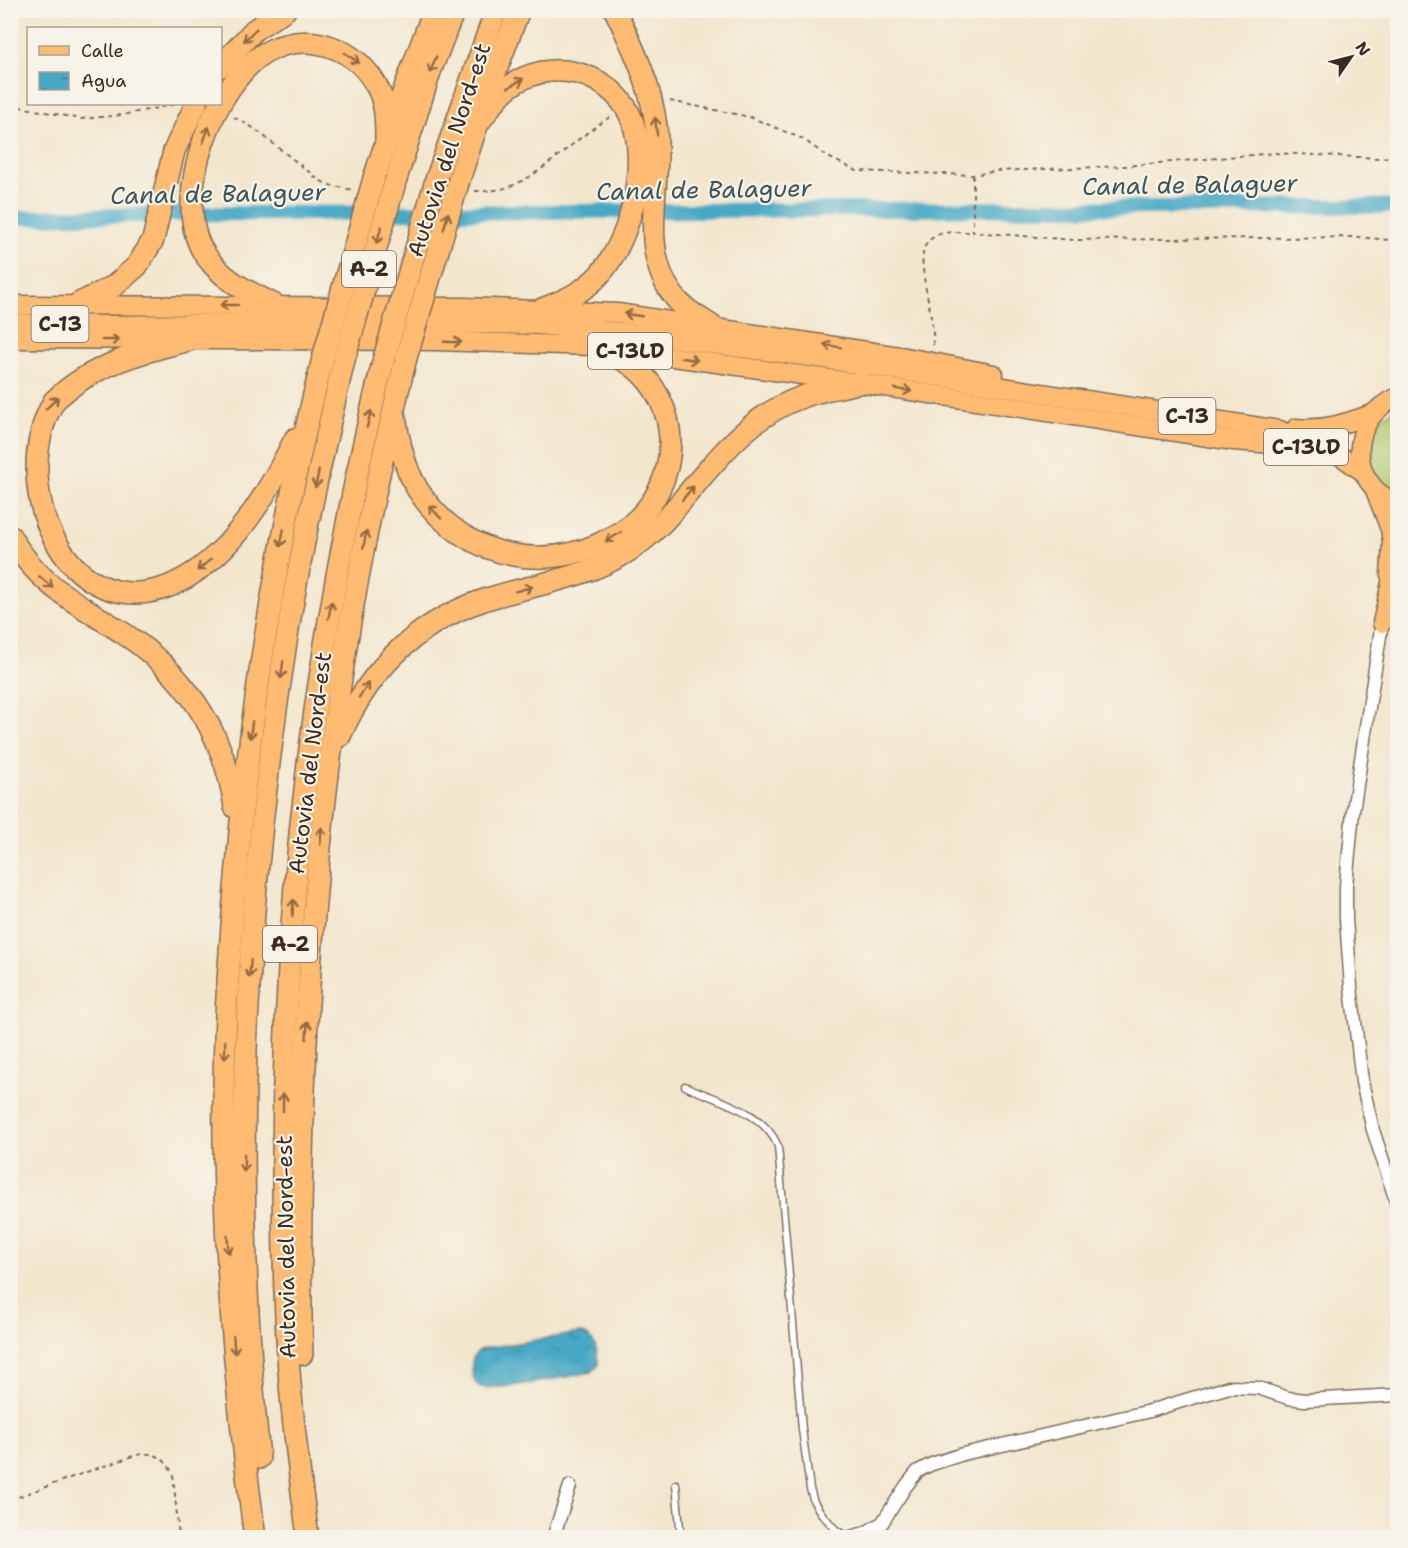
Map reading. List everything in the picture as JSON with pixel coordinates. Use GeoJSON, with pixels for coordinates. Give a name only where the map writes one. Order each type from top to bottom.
{"type":"FeatureCollection","features":[{"type":"Feature","properties":{"kind":"highway"},"geometry":{"type":"LineString","coordinates":[[222,65],[254,30],[285,10]]}},
{"type":"Feature","properties":{"kind":"highway"},"geometry":{"type":"LineString","coordinates":[[255,1538],[238,1399],[225,1188],[225,1026],[239,831],[271,600],[308,414],[374,178],[434,10]]}},
{"type":"Feature","properties":{"kind":"highway","name":"Autovia del Nord-est"},"geometry":{"type":"LineString","coordinates":[[267,1538],[251,1366],[244,1222],[245,1071],[251,945],[264,801],[285,647],[303,542],[344,360],[396,179],[430,72],[454,10]]}},
{"type":"Feature","properties":{"kind":"highway","name":"Autovia del Nord-est"},"geometry":{"type":"LineString","coordinates":[[308,1538],[291,1395],[284,1248],[283,1083],[288,972],[297,858],[318,682],[347,521],[384,358],[436,180],[496,10]]}},
{"type":"Feature","properties":{"kind":"highway"},"geometry":{"type":"LineString","coordinates":[[302,1492],[308,1472],[300,1236],[305,1075],[310,956],[329,761],[355,594],[406,358],[459,180],[519,10]]}},
{"type":"Feature","properties":{"kind":"highway"},"geometry":{"type":"LineString","coordinates":[[542,309],[566,300],[592,282],[607,266],[646,185],[657,142],[650,96],[637,58],[615,10]]}},
{"type":"Feature","properties":{"kind":"highway"},"geometry":{"type":"LineString","coordinates":[[222,101],[242,74],[258,58],[286,45],[319,43],[340,50],[369,72],[380,92],[385,116],[386,140]]}},
{"type":"Feature","properties":{"kind":"highway"},"geometry":{"type":"LineString","coordinates":[[477,125],[502,93],[535,73],[567,70],[589,76],[607,87],[630,115],[646,185],[657,261],[667,286],[686,309],[712,326]]}},
{"type":"Feature","properties":{"kind":"highway"},"geometry":{"type":"LineString","coordinates":[[78,304],[114,286],[137,266],[153,240],[174,151],[196,105]]}},
{"type":"Feature","properties":{"kind":"highway"},"geometry":{"type":"LineString","coordinates":[[220,105],[202,147],[193,192],[193,215],[197,239],[212,264],[229,280],[275,305]]}},
{"type":"Feature","properties":{"kind":"highway"},"geometry":{"type":"LineString","coordinates":[[189,340],[135,355],[81,380],[55,399],[37,421],[24,448],[20,471],[22,504],[30,530],[42,550],[77,579],[102,588],[127,592],[148,591],[171,584],[195,572],[225,546],[239,530],[274,479],[308,414]]}},
{"type":"Feature","properties":{"kind":"highway"},"geometry":{"type":"LineString","coordinates":[[394,409],[402,455],[411,478],[433,510],[453,529],[490,549],[516,556],[556,557],[585,550],[618,534],[644,513],[660,488],[670,455],[670,430],[667,418],[653,388],[633,366],[594,346]]}},
{"type":"Feature","properties":{"kind":"highway"},"geometry":{"type":"LineString","coordinates":[[329,761],[351,711],[373,676],[395,653],[425,629],[451,613],[478,602],[586,571],[616,558],[640,543],[661,524],[721,454],[759,419],[804,396],[859,383]]}},
{"type":"Feature","properties":{"kind":"highway"},"geometry":{"type":"LineString","coordinates":[[10,536],[39,576],[143,647],[173,674],[193,698],[213,732],[226,765],[239,831]]}},
{"type":"Feature","properties":{"kind":"main road"},"geometry":{"type":"LineString","coordinates":[[10,305],[275,305],[542,309],[618,313],[712,326],[996,374],[1094,401]]}},
{"type":"Feature","properties":{"kind":"main road","name":"C-13"},"geometry":{"type":"LineString","coordinates":[[10,323],[110,325],[298,322],[558,327],[622,332],[824,359],[1280,430],[1290,435],[1335,445],[1362,467],[1375,490],[1398,503]]}},
{"type":"Feature","properties":{"kind":"main road","name":"C-13LD"},"geometry":{"type":"LineString","coordinates":[[10,339],[434,341],[594,346],[859,383],[1234,441],[1322,448],[1362,467]]}},
{"type":"Feature","properties":{"kind":"main road","name":"C-13"},"geometry":{"type":"LineString","coordinates":[[1280,430],[1291,428],[1308,430],[1347,423],[1372,414],[1380,406],[1398,397]]}},
{"type":"Feature","properties":{"kind":"main road"},"geometry":{"type":"LineString","coordinates":[[1362,467],[1359,449],[1361,437],[1372,414]]}},
{"type":"Feature","properties":{"kind":"main road"},"geometry":{"type":"LineString","coordinates":[[1375,490],[1390,529],[1392,542],[1389,571],[1395,579]]}},
{"type":"Feature","properties":{"kind":"main road"},"geometry":{"type":"LineString","coordinates":[[1382,623],[1395,579],[1398,559]]}},
{"type":"Feature","properties":{"kind":"main road"},"geometry":{"type":"LineString","coordinates":[[1382,623],[1398,608]]}},
{"type":"Feature","properties":{"kind":"street"},"geometry":{"type":"LineString","coordinates":[[1382,623],[1351,822],[1346,919],[1362,1082],[1373,1131],[1398,1207]]}},
{"type":"Feature","properties":{"kind":"street"},"geometry":{"type":"LineString","coordinates":[[847,1537],[865,1533],[882,1523],[913,1476],[924,1467],[943,1460],[1154,1410],[1229,1387],[1258,1388],[1296,1400],[1398,1395]]}},
{"type":"Feature","properties":{"kind":"street"},"geometry":{"type":"LineString","coordinates":[[553,1538],[570,1486]]}},
{"type":"Feature","properties":{"kind":"lane"},"geometry":{"type":"LineString","coordinates":[[685,1086],[738,1108],[756,1119],[768,1129],[778,1146],[808,1480],[814,1502],[821,1513],[836,1530],[847,1537]]}},
{"type":"Feature","properties":{"kind":"lane"},"geometry":{"type":"LineString","coordinates":[[676,1484],[681,1538]]}},
{"type":"Feature","properties":{"kind":"path"},"geometry":{"type":"LineString","coordinates":[[664,100],[750,117],[803,140],[828,157],[857,171],[973,174],[1124,166],[1275,153],[1379,158],[1398,156]]}},
{"type":"Feature","properties":{"kind":"path"},"geometry":{"type":"LineString","coordinates":[[10,105],[81,119],[122,115],[175,105]]}},
{"type":"Feature","properties":{"kind":"path"},"geometry":{"type":"LineString","coordinates":[[526,178],[580,137],[614,115]]}},
{"type":"Feature","properties":{"kind":"path"},"geometry":{"type":"LineString","coordinates":[[973,174],[972,222],[974,232]]}},
{"type":"Feature","properties":{"kind":"path"},"geometry":{"type":"LineString","coordinates":[[931,362],[934,335],[924,270],[925,247],[939,234],[974,232],[1074,240],[1358,237],[1398,242]]}},
{"type":"Feature","properties":{"kind":"path"},"geometry":{"type":"LineString","coordinates":[[10,1500],[135,1455],[149,1454],[161,1458],[170,1468],[179,1538]]}},
{"type":"Feature","properties":{"kind":"green space"},"geometry":{"type":"Polygon","coordinates":[[[1397,408],[1397,493],[1385,485],[1376,474],[1370,463],[1368,451],[1375,427],[1384,416],[1397,408]]]}},
{"type":"Feature","properties":{"kind":"water"},"geometry":{"type":"Polygon","coordinates":[[[580,1333],[590,1338],[597,1350],[598,1366],[591,1372],[499,1387],[487,1388],[475,1382],[472,1362],[474,1355],[481,1349],[580,1333]]]}},
{"type":"Feature","properties":{"kind":"waterway","name":"Canal de Balaguer"},"geometry":{"type":"LineString","coordinates":[[10,218],[182,214],[1398,206]]}}]}
